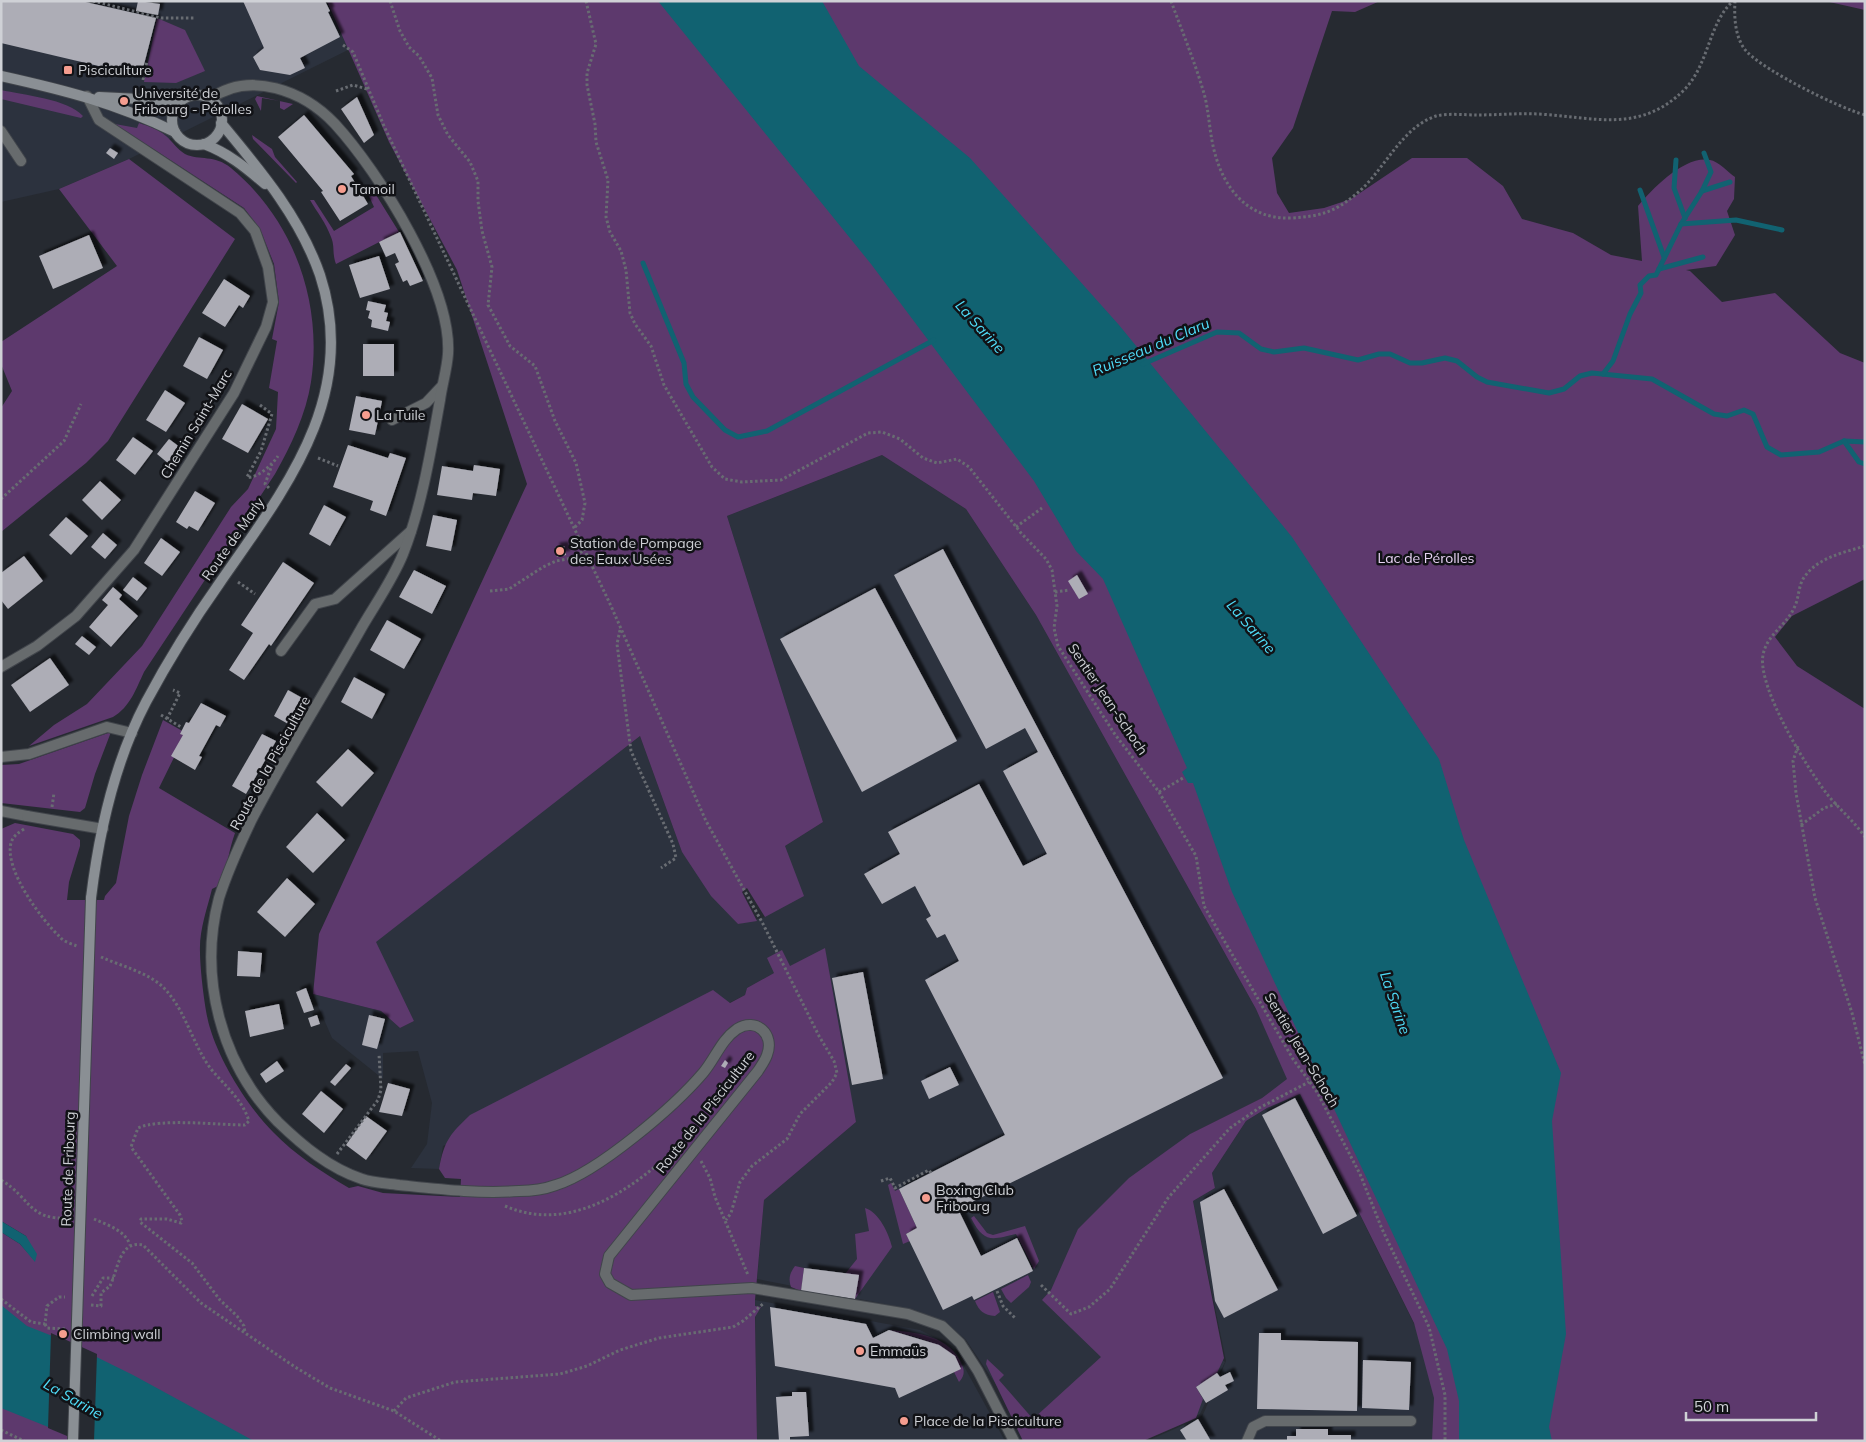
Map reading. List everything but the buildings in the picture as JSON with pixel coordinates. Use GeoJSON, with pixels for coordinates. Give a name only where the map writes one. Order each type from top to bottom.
{"type":"FeatureCollection","features":[{"type":"Feature","properties":{"kind":"main road"},"geometry":{"type":"LineString","coordinates":[[1,76],[87,96],[175,132]]}},
{"type":"Feature","properties":{"kind":"main road"},"geometry":{"type":"LineString","coordinates":[[87,96],[181,101],[198,95],[210,99],[219,110],[221,123],[215,136],[204,144],[190,144],[179,137],[175,132],[172,119],[173,112],[181,101]]}},
{"type":"Feature","properties":{"kind":"main road","name":"Route de Marly"},"geometry":{"type":"LineString","coordinates":[[91,898],[111,794],[144,704],[183,637],[288,484],[307,449],[321,411],[330,354],[327,303],[320,277],[306,240],[276,193],[263,174],[221,123]]}},
{"type":"Feature","properties":{"kind":"main road","name":"Route de Marly"},"geometry":{"type":"LineString","coordinates":[[204,144],[220,150],[240,163],[276,193]]}},
{"type":"Feature","properties":{"kind":"main road","name":"Route de Fribourg"},"geometry":{"type":"LineString","coordinates":[[73,1441],[91,898]]}},
{"type":"Feature","properties":{"kind":"street","name":"Route de la Pisciculture"},"geometry":{"type":"LineString","coordinates":[[210,99],[228,88],[245,85],[283,90],[305,99],[321,111],[351,144],[377,177],[402,216],[438,298],[448,352],[430,455],[403,556],[250,823],[219,898],[211,953],[213,997],[223,1036],[246,1082],[268,1112],[303,1146],[336,1168],[366,1181],[487,1192],[524,1191],[556,1186],[578,1176],[609,1156],[668,1108],[704,1072],[733,1032],[742,1026],[751,1024],[761,1027],[766,1033],[769,1043],[768,1055],[758,1071],[609,1256],[606,1274],[610,1283],[631,1295],[752,1288],[908,1314],[942,1326],[960,1343],[978,1371],[1014,1441]]}},
{"type":"Feature","properties":{"kind":"street","name":"Chemin Saint-Marc"},"geometry":{"type":"LineString","coordinates":[[1,667],[37,646],[76,616],[134,550],[234,393],[266,327],[273,302],[268,267],[255,231],[240,213],[99,120],[87,96]]}},
{"type":"Feature","properties":{"kind":"street"},"geometry":{"type":"LineString","coordinates":[[1,131],[21,161]]}},
{"type":"Feature","properties":{"kind":"street"},"geometry":{"type":"LineString","coordinates":[[392,420],[426,403],[442,386]]}},
{"type":"Feature","properties":{"kind":"street"},"geometry":{"type":"LineString","coordinates":[[281,651],[315,604],[335,599],[411,531]]}},
{"type":"Feature","properties":{"kind":"street"},"geometry":{"type":"LineString","coordinates":[[1,757],[29,754],[107,727],[132,733]]}},
{"type":"Feature","properties":{"kind":"street"},"geometry":{"type":"LineString","coordinates":[[1,811],[103,829]]}},
{"type":"Feature","properties":{"kind":"street"},"geometry":{"type":"LineString","coordinates":[[1246,1441],[1253,1427],[1265,1421],[1411,1421]]}},
{"type":"Feature","properties":{"kind":"path"},"geometry":{"type":"LineString","coordinates":[[93,1],[161,18],[195,18]]}},
{"type":"Feature","properties":{"kind":"path"},"geometry":{"type":"LineString","coordinates":[[390,1],[400,30],[409,47],[419,56],[432,78],[438,115],[448,135],[470,162],[478,181],[478,201],[482,231],[492,267],[488,304],[510,346],[534,366],[555,421],[576,463],[585,503],[582,520],[574,528]]}},
{"type":"Feature","properties":{"kind":"path","name":"Sentier Jean-Schoch"},"geometry":{"type":"LineString","coordinates":[[586,1],[596,44],[587,73],[587,85],[595,124],[596,142],[608,180],[606,217],[610,232],[621,251],[626,270],[630,313],[651,346],[664,385],[712,467],[726,479],[742,482],[782,480],[854,439],[868,433],[882,432],[900,439],[923,458],[937,463],[957,459],[969,467],[1016,527],[1046,559],[1052,570],[1057,606],[1054,628],[1058,646],[1114,733],[1159,792],[1196,856],[1204,906],[1293,1059],[1317,1092],[1360,1174],[1382,1229],[1428,1327],[1445,1395],[1445,1441]]}},
{"type":"Feature","properties":{"kind":"path"},"geometry":{"type":"LineString","coordinates":[[1171,1],[1204,92],[1215,152],[1230,187],[1251,210],[1277,219],[1320,216],[1340,207],[1358,193],[1375,175],[1414,128],[1437,116],[1537,114],[1613,121],[1640,118],[1656,110],[1685,89],[1702,64],[1723,10],[1734,1]]}},
{"type":"Feature","properties":{"kind":"path"},"geometry":{"type":"LineString","coordinates":[[1734,1],[1736,32],[1746,51],[1766,66],[1831,102],[1865,115]]}},
{"type":"Feature","properties":{"kind":"path"},"geometry":{"type":"LineString","coordinates":[[343,45],[353,52],[368,89],[574,528],[706,821],[763,924],[819,1036],[834,1061],[837,1072],[832,1082],[804,1109],[787,1139],[752,1166],[740,1182],[731,1213],[726,1220]]}},
{"type":"Feature","properties":{"kind":"path"},"geometry":{"type":"LineString","coordinates":[[143,80],[147,61]]}},
{"type":"Feature","properties":{"kind":"path"},"geometry":{"type":"LineString","coordinates":[[336,91],[353,85],[368,89]]}},
{"type":"Feature","properties":{"kind":"path"},"geometry":{"type":"LineString","coordinates":[[1,499],[64,441],[81,404]]}},
{"type":"Feature","properties":{"kind":"path"},"geometry":{"type":"LineString","coordinates":[[260,405],[272,414],[261,451],[247,477],[252,478],[272,465]]}},
{"type":"Feature","properties":{"kind":"path"},"geometry":{"type":"LineString","coordinates":[[270,488],[265,484],[272,465],[278,456]]}},
{"type":"Feature","properties":{"kind":"path"},"geometry":{"type":"LineString","coordinates":[[318,458],[338,466]]}},
{"type":"Feature","properties":{"kind":"path"},"geometry":{"type":"LineString","coordinates":[[264,496],[274,482]]}},
{"type":"Feature","properties":{"kind":"path"},"geometry":{"type":"LineString","coordinates":[[1016,527],[1042,508]]}},
{"type":"Feature","properties":{"kind":"path"},"geometry":{"type":"LineString","coordinates":[[1865,546],[1830,557],[1813,567],[1803,580],[1794,608],[1770,637],[1763,656],[1767,690],[1798,746],[1828,794],[1865,837]]}},
{"type":"Feature","properties":{"kind":"path"},"geometry":{"type":"LineString","coordinates":[[490,591],[509,589],[543,567],[556,561],[572,558],[584,550]]}},
{"type":"Feature","properties":{"kind":"path"},"geometry":{"type":"LineString","coordinates":[[238,582],[254,594]]}},
{"type":"Feature","properties":{"kind":"path"},"geometry":{"type":"LineString","coordinates":[[1055,592],[1070,590]]}},
{"type":"Feature","properties":{"kind":"path"},"geometry":{"type":"LineString","coordinates":[[620,629],[617,644],[631,751],[673,844],[676,858],[661,868]]}},
{"type":"Feature","properties":{"kind":"path"},"geometry":{"type":"LineString","coordinates":[[175,691],[180,694],[164,717],[181,727]]}},
{"type":"Feature","properties":{"kind":"path"},"geometry":{"type":"LineString","coordinates":[[1798,746],[1793,761],[1801,826],[1816,898],[1852,1013],[1865,1065]]}},
{"type":"Feature","properties":{"kind":"path"},"geometry":{"type":"LineString","coordinates":[[1159,792],[1183,778]]}},
{"type":"Feature","properties":{"kind":"path"},"geometry":{"type":"LineString","coordinates":[[1801,826],[1824,808],[1837,804]]}},
{"type":"Feature","properties":{"kind":"path"},"geometry":{"type":"LineString","coordinates":[[15,834],[10,851],[24,893],[62,939],[79,947]]}},
{"type":"Feature","properties":{"kind":"path"},"geometry":{"type":"LineString","coordinates":[[97,955],[148,976],[162,986],[174,1001],[204,1058],[246,1110],[249,1121],[245,1125],[158,1123],[144,1125],[138,1128],[131,1147],[180,1215],[182,1221],[181,1223],[168,1219],[141,1219],[140,1222],[192,1263],[220,1300],[237,1316],[244,1326],[244,1333]]}},
{"type":"Feature","properties":{"kind":"path"},"geometry":{"type":"LineString","coordinates":[[340,1150],[378,1100],[381,1090],[379,1054]]}},
{"type":"Feature","properties":{"kind":"path"},"geometry":{"type":"LineString","coordinates":[[1041,1285],[1071,1314],[1089,1307],[1110,1289],[1168,1198],[1230,1128],[1259,1108],[1309,1082]]}},
{"type":"Feature","properties":{"kind":"path"},"geometry":{"type":"LineString","coordinates":[[487,1192],[492,1200],[518,1212],[546,1216],[586,1209],[625,1189],[648,1174],[677,1147],[684,1145],[700,1160],[710,1178],[715,1198],[746,1267],[752,1288]]}},
{"type":"Feature","properties":{"kind":"path"},"geometry":{"type":"LineString","coordinates":[[881,1181],[890,1178],[895,1188],[929,1170],[930,1173]]}},
{"type":"Feature","properties":{"kind":"path"},"geometry":{"type":"LineString","coordinates":[[88,1305],[101,1306],[101,1293],[110,1286],[120,1256],[126,1247],[135,1244],[143,1245],[201,1303],[244,1333],[330,1388],[394,1411],[441,1441]]}},
{"type":"Feature","properties":{"kind":"path"},"geometry":{"type":"LineString","coordinates":[[394,1411],[406,1398],[455,1382],[560,1374],[587,1366],[620,1350],[659,1338],[733,1327],[764,1304],[769,1291]]}},
{"type":"Feature","properties":{"kind":"path"},"geometry":{"type":"LineString","coordinates":[[997,1291],[1003,1306],[1015,1318]]}},
{"type":"Feature","properties":{"kind":"path"},"geometry":{"type":"LineString","coordinates":[[1,1300],[31,1322],[45,1324],[47,1306],[59,1297],[67,1297]]}},
{"type":"Feature","properties":{"kind":"path"},"geometry":{"type":"LineString","coordinates":[[83,1297],[91,1297]]}},
{"type":"Feature","properties":{"kind":"path"},"geometry":{"type":"LineString","coordinates":[[1,1430],[24,1441]]}},
{"type":"Feature","properties":{"kind":"shaded area","name":"Université de Fribourg - Pérolles"},"geometry":{"type":"Polygon","coordinates":[[[1,1],[347,1],[364,42],[129,159],[59,189],[1,202],[1,1]]]}},
{"type":"Feature","properties":{"kind":"shaded area"},"geometry":{"type":"Polygon","coordinates":[[[882,455],[966,509],[1036,615],[1256,1009],[1288,1079],[1262,1098],[1190,1134],[1078,1229],[1225,1362],[1200,1414],[1139,1441],[1034,1441],[966,1340],[944,1321],[915,1310],[757,1279],[764,1200],[856,1122],[782,951],[774,973],[747,988],[745,995],[443,1146],[439,1169],[411,1168],[427,1144],[432,1103],[418,1051],[383,1053],[383,1079],[332,1038],[313,994],[381,1011],[400,1028],[414,1021],[375,942],[640,736],[682,852],[738,924],[765,917],[785,846],[823,822],[727,516],[882,455]]]}},
{"type":"Feature","properties":{"kind":"shaded area"},"geometry":{"type":"Polygon","coordinates":[[[1300,1094],[1424,1344],[1435,1375],[1440,1441],[1147,1441],[1202,1417],[1226,1361],[1193,1201],[1215,1188],[1212,1173],[1246,1121],[1267,1108],[1300,1094]]]}},
{"type":"Feature","properties":{"kind":"shaded area"},"geometry":{"type":"Polygon","coordinates":[[[755,1300],[920,1330],[954,1348],[1005,1441],[757,1441],[755,1300]]]}},
{"type":"Feature","properties":{"kind":"green space","name":"Lac de Pérolles"},"geometry":{"type":"Polygon","coordinates":[[[327,1],[1380,1],[1355,12],[1332,11],[1293,128],[1272,158],[1277,193],[1289,213],[1324,208],[1351,199],[1412,158],[1467,158],[1503,186],[1522,219],[1573,233],[1611,255],[1642,261],[1638,206],[1661,182],[1680,168],[1700,160],[1716,162],[1735,177],[1734,199],[1727,211],[1735,235],[1716,266],[1686,270],[1690,271],[1722,302],[1775,293],[1840,353],[1865,363],[1865,579],[1792,616],[1775,637],[1797,666],[1865,709],[1865,1441],[1432,1441],[1434,1398],[1414,1323],[1300,1094],[1267,1108],[1246,1121],[1212,1173],[1215,1188],[1193,1201],[1224,1358],[1217,1373],[1196,1387],[1203,1399],[1196,1418],[1143,1441],[1023,1441],[986,1364],[987,1359],[1004,1375],[999,1380],[1033,1419],[1101,1357],[1042,1300],[1051,1290],[1078,1229],[1129,1178],[1190,1134],[1262,1098],[1287,1079],[1256,1009],[1036,615],[966,509],[882,455],[727,516],[823,822],[785,846],[804,896],[765,917],[747,888],[742,892],[757,921],[738,924],[711,896],[682,852],[640,736],[376,942],[414,1021],[400,1028],[381,1011],[313,994],[319,934],[527,484],[457,270],[389,142],[327,1]]]}},
{"type":"Feature","properties":{"kind":"green space"},"geometry":{"type":"Polygon","coordinates":[[[1825,1],[1865,1],[1865,10],[1825,1]]]}},
{"type":"Feature","properties":{"kind":"green space"},"geometry":{"type":"Polygon","coordinates":[[[157,18],[185,30],[205,71],[176,83],[144,82],[157,18]]]}},
{"type":"Feature","properties":{"kind":"green space"},"geometry":{"type":"Polygon","coordinates":[[[1,90],[67,105],[83,116],[81,118],[1,99],[1,90]]]}},
{"type":"Feature","properties":{"kind":"green space"},"geometry":{"type":"Polygon","coordinates":[[[257,96],[278,101],[262,98],[261,111],[255,99],[257,96]]]}},
{"type":"Feature","properties":{"kind":"green space"},"geometry":{"type":"Polygon","coordinates":[[[280,101],[293,104],[284,110],[280,108],[280,101]]]}},
{"type":"Feature","properties":{"kind":"green space"},"geometry":{"type":"Polygon","coordinates":[[[139,123],[163,134],[185,154],[213,159],[231,168],[253,189],[272,212],[287,238],[299,265],[308,293],[314,352],[309,394],[297,429],[275,474],[144,672],[128,703],[113,717],[29,746],[54,725],[87,704],[142,646],[231,507],[248,489],[276,429],[278,392],[269,388],[277,341],[272,339],[279,302],[274,264],[260,229],[244,208],[115,124],[137,128],[139,123]]]}},
{"type":"Feature","properties":{"kind":"green space"},"geometry":{"type":"Polygon","coordinates":[[[252,135],[272,149],[275,157],[296,183],[253,139],[252,135]]]}},
{"type":"Feature","properties":{"kind":"green space"},"geometry":{"type":"Polygon","coordinates":[[[129,159],[235,239],[108,441],[86,463],[1,532],[1,408],[12,391],[1,364],[1,342],[117,266],[59,189],[129,159]]]}},
{"type":"Feature","properties":{"kind":"green space"},"geometry":{"type":"Polygon","coordinates":[[[373,190],[399,232],[336,264],[329,232],[310,200],[314,200],[334,231],[374,207],[368,194],[373,190]]]}},
{"type":"Feature","properties":{"kind":"green space"},"geometry":{"type":"Polygon","coordinates":[[[163,720],[186,733],[159,788],[235,833],[222,884],[212,889],[200,944],[203,991],[208,1021],[215,1041],[236,1083],[264,1122],[300,1156],[349,1188],[358,1186],[383,1193],[460,1197],[461,1179],[445,1178],[439,1169],[443,1151],[449,1139],[470,1115],[713,990],[730,1003],[745,995],[747,988],[774,973],[767,958],[782,950],[790,966],[825,948],[856,1122],[764,1200],[755,1300],[755,1306],[761,1307],[755,1317],[757,1441],[1,1441],[1,1232],[20,1244],[35,1261],[26,1236],[1,1221],[1,829],[15,823],[73,834],[80,840],[80,846],[69,882],[67,900],[104,900],[116,883],[129,816],[163,720]]]}},
{"type":"Feature","properties":{"kind":"green space"},"geometry":{"type":"Polygon","coordinates":[[[111,732],[95,774],[85,808],[80,812],[1,803],[1,765],[19,764],[111,732]]]}},
{"type":"Feature","properties":{"kind":"green space"},"geometry":{"type":"Polygon","coordinates":[[[891,1183],[895,1191],[899,1189],[917,1228],[906,1234],[910,1241],[903,1244],[888,1185],[891,1183]]]}},
{"type":"Feature","properties":{"kind":"green space"},"geometry":{"type":"Polygon","coordinates":[[[865,1208],[870,1210],[879,1219],[886,1230],[892,1247],[855,1299],[858,1276],[845,1274],[857,1259],[855,1234],[869,1231],[865,1208]]]}},
{"type":"Feature","properties":{"kind":"green space"},"geometry":{"type":"Polygon","coordinates":[[[974,1216],[987,1233],[993,1235],[1025,1226],[1039,1261],[1034,1269],[1016,1234],[1000,1238],[984,1236],[971,1218],[974,1216]]]}},
{"type":"Feature","properties":{"kind":"green space"},"geometry":{"type":"Polygon","coordinates":[[[795,1266],[804,1268],[801,1291],[791,1287],[790,1284],[790,1276],[795,1266]]]}},
{"type":"Feature","properties":{"kind":"green space"},"geometry":{"type":"Polygon","coordinates":[[[1028,1275],[1031,1282],[1029,1287],[1011,1303],[1001,1289],[1028,1275]]]}},
{"type":"Feature","properties":{"kind":"green space"},"geometry":{"type":"Polygon","coordinates":[[[993,1292],[1000,1312],[995,1316],[982,1312],[975,1301],[993,1292]]]}},
{"type":"Feature","properties":{"kind":"green space"},"geometry":{"type":"Polygon","coordinates":[[[889,1330],[921,1334],[931,1337],[950,1348],[957,1355],[963,1367],[964,1374],[961,1380],[959,1382],[954,1372],[960,1369],[948,1352],[920,1338],[889,1330]]]}},
{"type":"Feature","properties":{"kind":"water","name":"La Sarine"},"geometry":{"type":"Polygon","coordinates":[[[658,1],[822,1],[859,66],[970,158],[1119,325],[1292,537],[1439,759],[1464,840],[1561,1073],[1552,1121],[1566,1334],[1549,1427],[1552,1441],[1459,1441],[1459,1401],[1447,1349],[1232,892],[1193,783],[1188,783],[1182,772],[1187,768],[1103,579],[1076,551],[1034,481],[871,264],[658,1]]]}},
{"type":"Feature","properties":{"kind":"water"},"geometry":{"type":"Polygon","coordinates":[[[1,1221],[26,1236],[37,1254],[35,1262],[20,1244],[1,1232],[1,1221]]]}},
{"type":"Feature","properties":{"kind":"water","name":"La Sarine"},"geometry":{"type":"Polygon","coordinates":[[[1,1305],[27,1326],[60,1339],[133,1375],[254,1441],[83,1441],[1,1408],[1,1305]]]}},
{"type":"Feature","properties":{"kind":"pier"},"geometry":{"type":"Polygon","coordinates":[[[51,1333],[97,1354],[94,1441],[79,1441],[48,1428],[51,1333]]]}},
{"type":"Feature","properties":{"kind":"waterway"},"geometry":{"type":"LineString","coordinates":[[1681,224],[1702,191],[1711,172],[1704,153]]}},
{"type":"Feature","properties":{"kind":"waterway"},"geometry":{"type":"LineString","coordinates":[[1676,160],[1674,188],[1685,218]]}},
{"type":"Feature","properties":{"kind":"waterway"},"geometry":{"type":"LineString","coordinates":[[1702,191],[1730,182]]}},
{"type":"Feature","properties":{"kind":"waterway"},"geometry":{"type":"LineString","coordinates":[[1640,190],[1664,257]]}},
{"type":"Feature","properties":{"kind":"waterway"},"geometry":{"type":"LineString","coordinates":[[1603,374],[1613,361],[1630,314],[1641,293],[1640,285],[1649,276],[1656,275],[1681,224],[1736,220],[1782,230]]}},
{"type":"Feature","properties":{"kind":"waterway"},"geometry":{"type":"LineString","coordinates":[[1659,269],[1703,257]]}},
{"type":"Feature","properties":{"kind":"waterway"},"geometry":{"type":"LineString","coordinates":[[643,263],[684,363],[686,384],[693,397],[725,430],[738,437],[767,431],[934,340]]}},
{"type":"Feature","properties":{"kind":"waterway","name":"Ruisseau du Claru"},"geometry":{"type":"LineString","coordinates":[[1143,364],[1217,332],[1239,333],[1261,349],[1274,352],[1304,348],[1358,360],[1379,354],[1390,354],[1410,363],[1422,363],[1445,358],[1457,361],[1477,377],[1487,382],[1549,393],[1564,389],[1580,376],[1592,373],[1652,379],[1714,414],[1727,416],[1744,410],[1753,414],[1767,447],[1781,455],[1819,452],[1844,441],[1865,442]]}},
{"type":"Feature","properties":{"kind":"waterway"},"geometry":{"type":"LineString","coordinates":[[1844,441],[1859,462],[1865,464]]}},
{"type":"Feature","properties":{"kind":"place","name":"Pisciculture"},"geometry":{"type":"Point","coordinates":[68,70]}},
{"type":"Feature","properties":{"kind":"place","name":"Université de Fribourg - Pérolles"},"geometry":{"type":"Point","coordinates":[124,101]}},
{"type":"Feature","properties":{"kind":"place","name":"Tamoil"},"geometry":{"type":"Point","coordinates":[342,189]}},
{"type":"Feature","properties":{"kind":"place","name":"La Tuile"},"geometry":{"type":"Point","coordinates":[366,415]}},
{"type":"Feature","properties":{"kind":"place","name":"Station de Pompage des Eaux Usées"},"geometry":{"type":"Point","coordinates":[560,551]}},
{"type":"Feature","properties":{"kind":"place","name":"Boxing Club Fribourg"},"geometry":{"type":"Point","coordinates":[926,1198]}},
{"type":"Feature","properties":{"kind":"place","name":"Climbing wall"},"geometry":{"type":"Point","coordinates":[63,1334]}},
{"type":"Feature","properties":{"kind":"place","name":"Emmaüs"},"geometry":{"type":"Point","coordinates":[860,1351]}},
{"type":"Feature","properties":{"kind":"place","name":"Place de la Pisciculture"},"geometry":{"type":"Point","coordinates":[904,1421]}}]}
